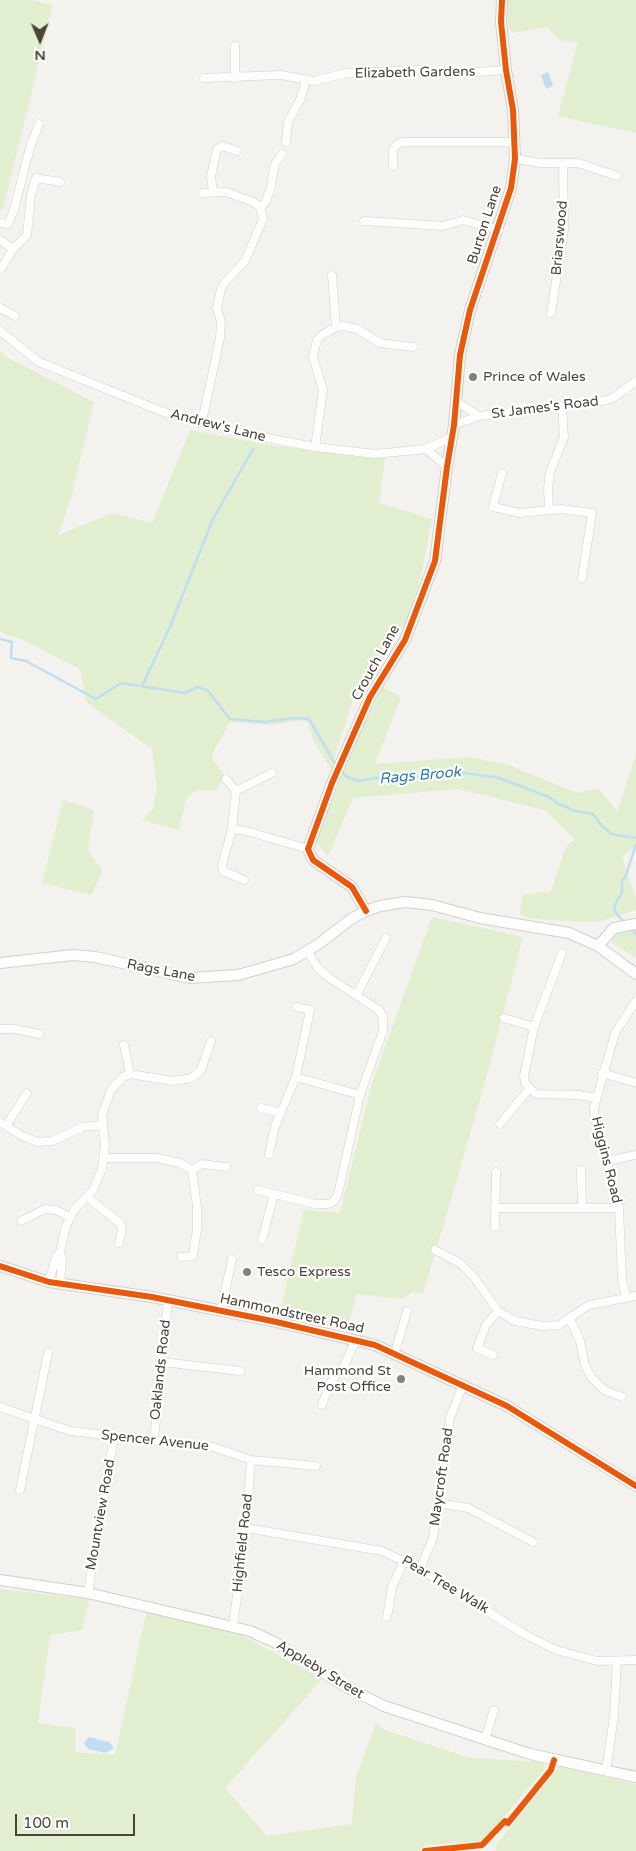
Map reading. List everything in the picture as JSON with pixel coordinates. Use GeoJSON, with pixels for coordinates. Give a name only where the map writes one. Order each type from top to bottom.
{"type":"FeatureCollection","features":[{"type":"Feature","properties":{"kind":"street","name":"Burton Lane"},"geometry":{"type":"LineString","coordinates":[[454,425],[460,355],[470,310],[499,230],[511,188],[515,159],[513,110],[506,70],[501,22],[502,0]]}},
{"type":"Feature","properties":{"kind":"street"},"geometry":{"type":"LineString","coordinates":[[235,46],[235,78]]}},
{"type":"Feature","properties":{"kind":"street","name":"Elizabeth Gardens"},"geometry":{"type":"LineString","coordinates":[[204,78],[281,76],[320,81],[347,74],[409,70],[448,74],[506,70]]}},
{"type":"Feature","properties":{"kind":"street"},"geometry":{"type":"LineString","coordinates":[[286,142],[288,122],[301,98],[306,80]]}},
{"type":"Feature","properties":{"kind":"street"},"geometry":{"type":"LineString","coordinates":[[0,223],[8,224],[14,210],[30,146],[39,124]]}},
{"type":"Feature","properties":{"kind":"street"},"geometry":{"type":"LineString","coordinates":[[393,166],[394,148],[402,142],[514,142]]}},
{"type":"Feature","properties":{"kind":"street"},"geometry":{"type":"LineString","coordinates":[[213,192],[211,176],[217,149],[223,146],[237,150]]}},
{"type":"Feature","properties":{"kind":"street"},"geometry":{"type":"LineString","coordinates":[[260,207],[265,202],[270,190],[276,164],[282,154]]}},
{"type":"Feature","properties":{"kind":"street"},"geometry":{"type":"LineString","coordinates":[[515,159],[587,164],[617,176]]}},
{"type":"Feature","properties":{"kind":"street","name":"Briarswood"},"geometry":{"type":"LineString","coordinates":[[551,313],[564,230],[563,163]]}},
{"type":"Feature","properties":{"kind":"street"},"geometry":{"type":"LineString","coordinates":[[0,270],[13,249],[27,235],[30,227],[29,208],[36,178],[60,182]]}},
{"type":"Feature","properties":{"kind":"street"},"geometry":{"type":"LineString","coordinates":[[202,422],[220,338],[218,298],[225,282],[245,261],[263,219],[260,207],[253,202],[226,192],[203,193]]}},
{"type":"Feature","properties":{"kind":"street"},"geometry":{"type":"LineString","coordinates":[[364,221],[443,226],[463,220],[499,230]]}},
{"type":"Feature","properties":{"kind":"street"},"geometry":{"type":"LineString","coordinates":[[0,240],[13,249]]}},
{"type":"Feature","properties":{"kind":"street"},"geometry":{"type":"LineString","coordinates":[[332,275],[336,327]]}},
{"type":"Feature","properties":{"kind":"street"},"geometry":{"type":"LineString","coordinates":[[0,308],[15,316]]}},
{"type":"Feature","properties":{"kind":"street"},"geometry":{"type":"LineString","coordinates":[[315,447],[323,390],[314,364],[314,349],[322,334],[336,327],[344,326],[357,329],[380,343],[413,347]]}},
{"type":"Feature","properties":{"kind":"street","name":"Andrew's Lane"},"geometry":{"type":"LineString","coordinates":[[0,331],[39,362],[166,413],[240,433],[315,447],[375,454],[426,450],[452,437]]}},
{"type":"Feature","properties":{"kind":"street","name":"St James's Road"},"geometry":{"type":"LineString","coordinates":[[454,425],[478,416],[562,407],[612,398],[636,381]]}},
{"type":"Feature","properties":{"kind":"street","name":"St James's Road"},"geometry":{"type":"LineString","coordinates":[[456,401],[478,416]]}},
{"type":"Feature","properties":{"kind":"street"},"geometry":{"type":"LineString","coordinates":[[549,509],[548,488],[550,472],[564,437],[562,407]]}},
{"type":"Feature","properties":{"kind":"street","name":"Crouch Lane"},"geometry":{"type":"LineString","coordinates":[[308,850],[332,783],[370,697],[405,640],[427,586],[435,561],[454,425]]}},
{"type":"Feature","properties":{"kind":"street"},"geometry":{"type":"LineString","coordinates":[[426,450],[447,467]]}},
{"type":"Feature","properties":{"kind":"street"},"geometry":{"type":"LineString","coordinates":[[502,473],[493,507],[508,512],[530,514],[549,509],[592,513],[582,578]]}},
{"type":"Feature","properties":{"kind":"street"},"geometry":{"type":"LineString","coordinates":[[236,791],[272,773]]}},
{"type":"Feature","properties":{"kind":"street"},"geometry":{"type":"LineString","coordinates":[[226,779],[236,791],[232,829],[223,859],[223,871],[244,880]]}},
{"type":"Feature","properties":{"kind":"street"},"geometry":{"type":"LineString","coordinates":[[232,829],[246,831],[308,850],[313,860],[352,886],[366,911],[393,903],[420,903],[480,918],[558,930],[579,936],[598,946],[636,974]]}},
{"type":"Feature","properties":{"kind":"street","name":"Rags Lane"},"geometry":{"type":"LineString","coordinates":[[0,963],[45,956],[73,955],[95,957],[171,975],[204,978],[238,975],[263,970],[308,951],[338,927],[366,911]]}},
{"type":"Feature","properties":{"kind":"street"},"geometry":{"type":"LineString","coordinates":[[598,946],[614,928],[636,924]]}},
{"type":"Feature","properties":{"kind":"street"},"geometry":{"type":"LineString","coordinates":[[357,994],[386,938]]}},
{"type":"Feature","properties":{"kind":"street"},"geometry":{"type":"LineString","coordinates":[[258,1190],[314,1204],[328,1204],[334,1201],[338,1194],[360,1095],[381,1039],[383,1017],[379,1010],[357,994],[328,978],[317,966],[308,951]]}},
{"type":"Feature","properties":{"kind":"street"},"geometry":{"type":"LineString","coordinates":[[562,953],[534,1027],[524,1076],[529,1089],[539,1095],[571,1095],[595,1098]]}},
{"type":"Feature","properties":{"kind":"street","name":"Higgins Road"},"geometry":{"type":"LineString","coordinates":[[626,1297],[622,1280],[618,1208],[595,1119],[595,1098],[615,1033],[636,1001]]}},
{"type":"Feature","properties":{"kind":"street"},"geometry":{"type":"LineString","coordinates":[[270,1154],[281,1113],[296,1077],[310,1010],[297,1007]]}},
{"type":"Feature","properties":{"kind":"street"},"geometry":{"type":"LineString","coordinates":[[383,1017],[393,1014]]}},
{"type":"Feature","properties":{"kind":"street"},"geometry":{"type":"LineString","coordinates":[[504,1018],[534,1027]]}},
{"type":"Feature","properties":{"kind":"street"},"geometry":{"type":"LineString","coordinates":[[0,1029],[14,1029],[39,1034]]}},
{"type":"Feature","properties":{"kind":"street"},"geometry":{"type":"LineString","coordinates":[[60,1284],[60,1252],[70,1217],[100,1177],[104,1158],[103,1108],[111,1090],[123,1077],[130,1074],[168,1081],[188,1080],[201,1070],[211,1041]]}},
{"type":"Feature","properties":{"kind":"street"},"geometry":{"type":"LineString","coordinates":[[124,1045],[130,1074]]}},
{"type":"Feature","properties":{"kind":"street"},"geometry":{"type":"LineString","coordinates":[[602,1073],[636,1082]]}},
{"type":"Feature","properties":{"kind":"street"},"geometry":{"type":"LineString","coordinates":[[296,1077],[360,1095]]}},
{"type":"Feature","properties":{"kind":"street"},"geometry":{"type":"LineString","coordinates":[[500,1124],[529,1089]]}},
{"type":"Feature","properties":{"kind":"street"},"geometry":{"type":"LineString","coordinates":[[28,1094],[3,1124],[28,1139],[42,1142],[52,1141],[84,1127],[102,1125]]}},
{"type":"Feature","properties":{"kind":"street"},"geometry":{"type":"LineString","coordinates":[[261,1108],[281,1113]]}},
{"type":"Feature","properties":{"kind":"street"},"geometry":{"type":"LineString","coordinates":[[607,1161],[636,1155]]}},
{"type":"Feature","properties":{"kind":"street"},"geometry":{"type":"LineString","coordinates":[[104,1158],[157,1158],[180,1163],[192,1170]]}},
{"type":"Feature","properties":{"kind":"street"},"geometry":{"type":"LineString","coordinates":[[192,1170],[202,1164],[226,1167]]}},
{"type":"Feature","properties":{"kind":"street"},"geometry":{"type":"LineString","coordinates":[[182,1257],[193,1256],[198,1228],[198,1207],[192,1170]]}},
{"type":"Feature","properties":{"kind":"street"},"geometry":{"type":"LineString","coordinates":[[581,1170],[582,1207]]}},
{"type":"Feature","properties":{"kind":"street"},"geometry":{"type":"LineString","coordinates":[[495,1227],[496,1172]]}},
{"type":"Feature","properties":{"kind":"street"},"geometry":{"type":"LineString","coordinates":[[262,1240],[274,1194]]}},
{"type":"Feature","properties":{"kind":"street"},"geometry":{"type":"LineString","coordinates":[[87,1196],[120,1223],[122,1230],[119,1243]]}},
{"type":"Feature","properties":{"kind":"street"},"geometry":{"type":"LineString","coordinates":[[495,1208],[618,1208]]}},
{"type":"Feature","properties":{"kind":"street"},"geometry":{"type":"LineString","coordinates":[[22,1221],[45,1209],[56,1210],[70,1217]]}},
{"type":"Feature","properties":{"kind":"street"},"geometry":{"type":"LineString","coordinates":[[434,1250],[467,1270],[498,1311],[515,1321],[542,1326],[559,1325],[590,1305],[636,1296]]}},
{"type":"Feature","properties":{"kind":"street"},"geometry":{"type":"LineString","coordinates":[[49,1282],[56,1257],[60,1252]]}},
{"type":"Feature","properties":{"kind":"street"},"geometry":{"type":"LineString","coordinates":[[221,1311],[232,1259]]}},
{"type":"Feature","properties":{"kind":"street","name":"Hammondstreet Road"},"geometry":{"type":"LineString","coordinates":[[0,1266],[49,1282],[221,1311],[356,1340],[395,1353],[507,1406],[636,1486]]}},
{"type":"Feature","properties":{"kind":"street","name":"Oaklands Road"},"geometry":{"type":"LineString","coordinates":[[154,1439],[168,1301]]}},
{"type":"Feature","properties":{"kind":"street"},"geometry":{"type":"LineString","coordinates":[[395,1353],[407,1311]]}},
{"type":"Feature","properties":{"kind":"street"},"geometry":{"type":"LineString","coordinates":[[493,1355],[477,1348],[486,1325],[498,1311]]}},
{"type":"Feature","properties":{"kind":"street"},"geometry":{"type":"LineString","coordinates":[[570,1319],[580,1342],[585,1365],[591,1376],[604,1390],[622,1397]]}},
{"type":"Feature","properties":{"kind":"street"},"geometry":{"type":"LineString","coordinates":[[322,1405],[330,1383],[343,1368],[356,1340]]}},
{"type":"Feature","properties":{"kind":"street"},"geometry":{"type":"LineString","coordinates":[[20,1490],[48,1353]]}},
{"type":"Feature","properties":{"kind":"street"},"geometry":{"type":"LineString","coordinates":[[162,1362],[240,1370]]}},
{"type":"Feature","properties":{"kind":"street","name":"Maycroft Road"},"geometry":{"type":"LineString","coordinates":[[420,1569],[433,1538],[450,1418],[463,1384]]}},
{"type":"Feature","properties":{"kind":"street","name":"Spencer Avenue"},"geometry":{"type":"LineString","coordinates":[[0,1407],[70,1431],[213,1447],[251,1460],[316,1466]]}},
{"type":"Feature","properties":{"kind":"street","name":"Mountview Road"},"geometry":{"type":"LineString","coordinates":[[88,1593],[114,1436]]}},
{"type":"Feature","properties":{"kind":"street","name":"Highfield Road"},"geometry":{"type":"LineString","coordinates":[[233,1626],[246,1528],[251,1460]]}},
{"type":"Feature","properties":{"kind":"street"},"geometry":{"type":"LineString","coordinates":[[438,1503],[468,1508],[533,1542]]}},
{"type":"Feature","properties":{"kind":"street","name":"Pear Tree Walk"},"geometry":{"type":"LineString","coordinates":[[246,1528],[382,1551],[420,1569],[522,1633],[556,1650],[589,1659],[636,1660]]}},
{"type":"Feature","properties":{"kind":"street"},"geometry":{"type":"LineString","coordinates":[[387,1617],[392,1587],[404,1561]]}},
{"type":"Feature","properties":{"kind":"street","name":"Appleby Street"},"geometry":{"type":"LineString","coordinates":[[0,1580],[88,1593],[250,1631],[276,1643],[348,1688],[384,1706],[530,1754],[636,1777]]}},
{"type":"Feature","properties":{"kind":"street"},"geometry":{"type":"LineString","coordinates":[[606,1771],[614,1716],[617,1661]]}},
{"type":"Feature","properties":{"kind":"street"},"geometry":{"type":"LineString","coordinates":[[485,1740],[494,1710]]}},
{"type":"Feature","properties":{"kind":"green space"},"geometry":{"type":"Polygon","coordinates":[[[0,0],[31,0],[53,5],[3,209],[0,208],[0,0]]]}},
{"type":"Feature","properties":{"kind":"green space"},"geometry":{"type":"Polygon","coordinates":[[[508,0],[636,0],[636,133],[558,116],[578,43],[560,40],[547,27],[512,33],[508,27],[508,0]]]}},
{"type":"Feature","properties":{"kind":"green space"},"geometry":{"type":"Polygon","coordinates":[[[0,351],[8,358],[94,402],[71,498],[58,535],[112,513],[152,523],[190,430],[276,446],[385,458],[379,503],[432,519],[422,572],[407,621],[369,680],[352,702],[331,769],[314,742],[308,723],[303,720],[270,725],[230,722],[212,754],[213,760],[224,775],[217,790],[197,790],[186,799],[179,830],[142,820],[153,809],[157,787],[152,749],[86,702],[80,669],[21,639],[0,632],[0,351]]]}},
{"type":"Feature","properties":{"kind":"green space"},"geometry":{"type":"Polygon","coordinates":[[[383,687],[401,697],[375,764],[469,757],[509,765],[577,793],[599,788],[617,812],[636,754],[636,846],[622,857],[636,900],[636,910],[605,920],[591,922],[528,918],[520,914],[523,895],[551,891],[566,847],[574,839],[545,810],[458,789],[353,798],[328,856],[315,841],[362,729],[383,687]]]}},
{"type":"Feature","properties":{"kind":"green space"},"geometry":{"type":"Polygon","coordinates":[[[63,800],[94,810],[88,849],[92,857],[103,869],[91,895],[42,883],[63,800]]]}},
{"type":"Feature","properties":{"kind":"green space"},"geometry":{"type":"Polygon","coordinates":[[[432,917],[523,937],[481,1097],[423,1294],[412,1292],[403,1299],[356,1294],[347,1331],[279,1315],[304,1210],[340,1213],[372,1083],[432,917]]]}},
{"type":"Feature","properties":{"kind":"green space"},"geometry":{"type":"Polygon","coordinates":[[[636,928],[636,958],[612,942],[611,939],[616,933],[636,928]]]}},
{"type":"Feature","properties":{"kind":"green space"},"geometry":{"type":"Polygon","coordinates":[[[0,1589],[89,1599],[82,1630],[50,1635],[38,1723],[75,1728],[75,1752],[115,1755],[147,1610],[234,1631],[322,1679],[225,1788],[267,1836],[352,1824],[356,1777],[376,1723],[385,1730],[470,1758],[544,1762],[545,1769],[482,1842],[424,1845],[420,1851],[0,1851],[0,1589]]]}},
{"type":"Feature","properties":{"kind":"green space"},"geometry":{"type":"Polygon","coordinates":[[[560,1766],[636,1784],[636,1851],[496,1851],[496,1845],[560,1766]]]}},
{"type":"Feature","properties":{"kind":"water"},"geometry":{"type":"Polygon","coordinates":[[[548,72],[553,86],[546,89],[541,75],[548,72]]]}},
{"type":"Feature","properties":{"kind":"water"},"geometry":{"type":"Polygon","coordinates":[[[89,1737],[109,1742],[113,1749],[105,1753],[88,1749],[84,1743],[89,1737]]]}},
{"type":"Feature","properties":{"kind":"waterway"},"geometry":{"type":"LineString","coordinates":[[142,686],[170,627],[213,519],[253,449]]}},
{"type":"Feature","properties":{"kind":"waterway","name":"Rags Brook"},"geometry":{"type":"LineString","coordinates":[[0,639],[12,642],[11,658],[26,661],[96,699],[121,683],[185,693],[198,687],[208,691],[230,719],[264,722],[294,718],[309,719],[336,765]]}},
{"type":"Feature","properties":{"kind":"waterway","name":"Rags Brook"},"geometry":{"type":"LineString","coordinates":[[341,771],[347,777],[359,781],[375,778],[399,780],[451,771],[499,778],[549,797],[575,811],[593,814],[611,834],[636,838]]}},
{"type":"Feature","properties":{"kind":"waterway"},"geometry":{"type":"LineString","coordinates":[[623,921],[616,913],[614,907],[622,892],[622,881],[626,875],[636,844]]}},
{"type":"Feature","properties":{"kind":"cycle path"},"geometry":{"type":"LineString","coordinates":[[366,911],[352,887],[313,860],[308,849],[332,783],[370,697],[405,640],[435,561],[454,425],[460,355],[470,310],[511,188],[515,159],[513,110],[506,70],[501,22],[502,0]]}},
{"type":"Feature","properties":{"kind":"cycle path"},"geometry":{"type":"LineString","coordinates":[[0,1266],[49,1282],[152,1297],[272,1321],[375,1345],[507,1406],[636,1486]]}},
{"type":"Feature","properties":{"kind":"cycle path"},"geometry":{"type":"LineString","coordinates":[[425,1851],[482,1845],[505,1821],[508,1823],[551,1770],[554,1760]]}},
{"type":"Feature","properties":{"kind":"place","name":"Prince of Wales"},"geometry":{"type":"Point","coordinates":[473,377]}},
{"type":"Feature","properties":{"kind":"place","name":"Tesco Express"},"geometry":{"type":"Point","coordinates":[247,1272]}},
{"type":"Feature","properties":{"kind":"place","name":"Hammond St Post Office"},"geometry":{"type":"Point","coordinates":[401,1379]}}]}
